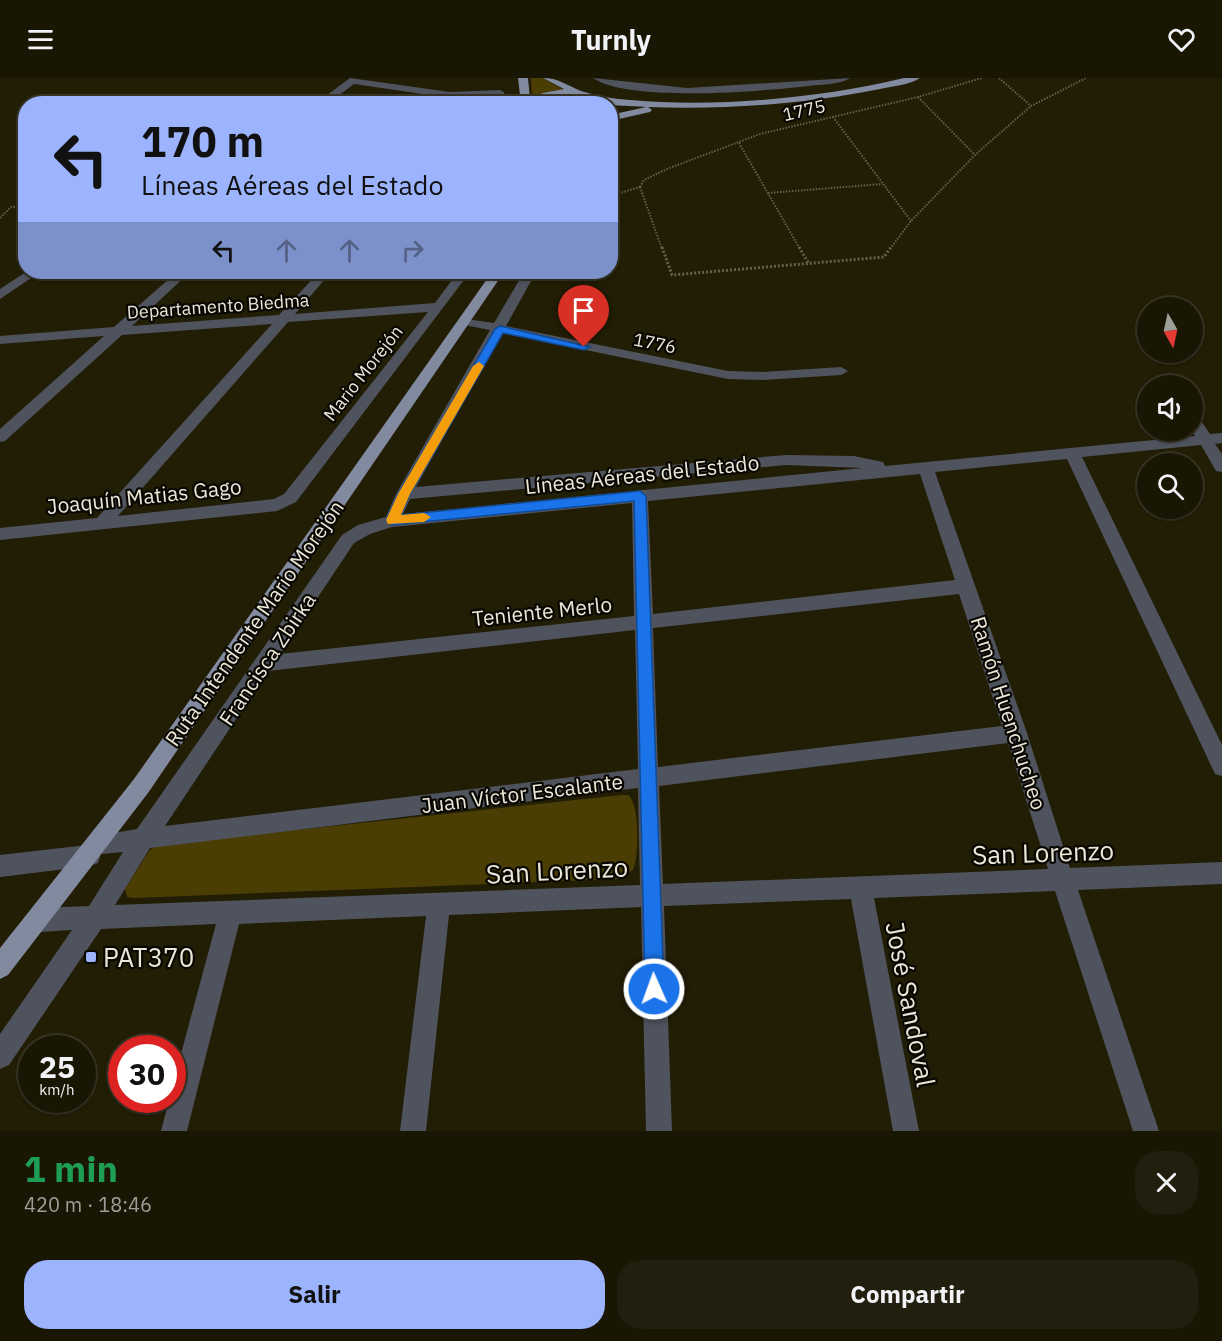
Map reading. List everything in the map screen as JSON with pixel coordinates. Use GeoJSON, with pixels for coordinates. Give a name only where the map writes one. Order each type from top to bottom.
{"type":"FeatureCollection","features":[{"type":"Feature","properties":{"kind":"main road"},"geometry":{"type":"LineString","coordinates":[[523,78],[526,96]]}},
{"type":"Feature","properties":{"kind":"main road"},"geometry":{"type":"LineString","coordinates":[[548,78],[590,96]]}},
{"type":"Feature","properties":{"kind":"main road"},"geometry":{"type":"LineString","coordinates":[[618,101],[646,105],[691,105],[821,96],[915,78]]}},
{"type":"Feature","properties":{"kind":"main road"},"geometry":{"type":"LineString","coordinates":[[548,96],[582,94]]}},
{"type":"Feature","properties":{"kind":"main road"},"geometry":{"type":"LineString","coordinates":[[618,117],[691,105]]}},
{"type":"Feature","properties":{"kind":"main road","name":"Ruta Intendente Mario Morejón"},"geometry":{"type":"LineString","coordinates":[[0,968],[94,850],[148,777],[493,279]]}},
{"type":"Feature","properties":{"kind":"street"},"geometry":{"type":"LineString","coordinates":[[383,78],[458,90],[501,90]]}},
{"type":"Feature","properties":{"kind":"street"},"geometry":{"type":"LineString","coordinates":[[598,78],[649,89],[677,90],[844,78]]}},
{"type":"Feature","properties":{"kind":"street"},"geometry":{"type":"LineString","coordinates":[[331,96],[354,79],[450,95],[501,90]]}},
{"type":"Feature","properties":{"kind":"street"},"geometry":{"type":"LineString","coordinates":[[0,295],[24,279]]}},
{"type":"Feature","properties":{"kind":"street"},"geometry":{"type":"LineString","coordinates":[[0,437],[176,279]]}},
{"type":"Feature","properties":{"kind":"street"},"geometry":{"type":"LineString","coordinates":[[101,524],[319,279]]}},
{"type":"Feature","properties":{"kind":"street","name":"Mario Morejón"},"geometry":{"type":"LineString","coordinates":[[290,498],[459,279]]}},
{"type":"Feature","properties":{"kind":"street"},"geometry":{"type":"LineString","coordinates":[[392,520],[404,494],[500,329],[526,279]]}},
{"type":"Feature","properties":{"kind":"street","name":"Departamento Biedma"},"geometry":{"type":"LineString","coordinates":[[0,340],[439,308]]}},
{"type":"Feature","properties":{"kind":"street","name":"1776"},"geometry":{"type":"LineString","coordinates":[[464,321],[728,375],[763,376],[841,371]]}},
{"type":"Feature","properties":{"kind":"street"},"geometry":{"type":"LineString","coordinates":[[1203,437],[1222,467]]}},
{"type":"Feature","properties":{"kind":"street","name":"Líneas Aéreas del Estado"},"geometry":{"type":"LineString","coordinates":[[392,520],[1222,438]]}},
{"type":"Feature","properties":{"kind":"street"},"geometry":{"type":"LineString","coordinates":[[1072,453],[1222,767]]}},
{"type":"Feature","properties":{"kind":"street","name":"Líneas Aéreas del Estado"},"geometry":{"type":"LineString","coordinates":[[404,494],[786,460],[854,461],[896,470]]}},
{"type":"Feature","properties":{"kind":"street","name":"Ramón Huenchucheo"},"geometry":{"type":"LineString","coordinates":[[925,466],[1017,733],[1146,1131]]}},
{"type":"Feature","properties":{"kind":"street"},"geometry":{"type":"LineString","coordinates":[[640,496],[659,1131]]}},
{"type":"Feature","properties":{"kind":"street","name":"Joaquín Matias Gago"},"geometry":{"type":"LineString","coordinates":[[0,534],[277,505],[290,498]]}},
{"type":"Feature","properties":{"kind":"street","name":"Francisca Zbirka"},"geometry":{"type":"LineString","coordinates":[[0,1056],[94,919],[143,838],[348,539],[364,529],[392,520]]}},
{"type":"Feature","properties":{"kind":"street","name":"Teniente Merlo"},"geometry":{"type":"LineString","coordinates":[[264,664],[967,586]]}},
{"type":"Feature","properties":{"kind":"street","name":"Juan Víctor Escalante"},"geometry":{"type":"LineString","coordinates":[[0,866],[94,850],[143,838],[1017,733]]}},
{"type":"Feature","properties":{"kind":"street","name":"San Lorenzo"},"geometry":{"type":"LineString","coordinates":[[39,920],[1222,873]]}},
{"type":"Feature","properties":{"kind":"street","name":"José Sandoval"},"geometry":{"type":"LineString","coordinates":[[860,887],[906,1131]]}},
{"type":"Feature","properties":{"kind":"street"},"geometry":{"type":"LineString","coordinates":[[413,1131],[439,904]]}},
{"type":"Feature","properties":{"kind":"street"},"geometry":{"type":"LineString","coordinates":[[174,1131],[231,911]]}},
{"type":"Feature","properties":{"kind":"path","name":"1775"},"geometry":{"type":"LineString","coordinates":[[618,194],[639,187],[644,180],[667,169],[760,134],[918,97],[982,78]]}},
{"type":"Feature","properties":{"kind":"path"},"geometry":{"type":"LineString","coordinates":[[999,78],[1031,106]]}},
{"type":"Feature","properties":{"kind":"path"},"geometry":{"type":"LineString","coordinates":[[639,187],[672,275],[884,257],[911,221],[975,155],[1031,106],[1086,78]]}},
{"type":"Feature","properties":{"kind":"path"},"geometry":{"type":"LineString","coordinates":[[918,97],[975,155]]}},
{"type":"Feature","properties":{"kind":"path"},"geometry":{"type":"LineString","coordinates":[[833,117],[911,221]]}},
{"type":"Feature","properties":{"kind":"path"},"geometry":{"type":"LineString","coordinates":[[739,143],[809,264]]}},
{"type":"Feature","properties":{"kind":"path"},"geometry":{"type":"LineString","coordinates":[[768,193],[883,183]]}},
{"type":"Feature","properties":{"kind":"path"},"geometry":{"type":"LineString","coordinates":[[0,218],[11,207],[18,207]]}},
{"type":"Feature","properties":{"kind":"shaded area"},"geometry":{"type":"Polygon","coordinates":[[[531,78],[543,78],[566,91],[547,92],[532,96],[531,78]]]}},
{"type":"Feature","properties":{"kind":"shaded area"},"geometry":{"type":"Polygon","coordinates":[[[628,795],[632,800],[635,809],[637,842],[633,870],[617,879],[134,898],[127,897],[125,889],[149,851],[156,845],[628,795]]]}},
{"type":"Feature","properties":{"kind":"slow traffic"},"geometry":{"type":"LineString","coordinates":[[424,517],[392,520],[404,494],[479,366]]}},
{"type":"Feature","properties":{"kind":"place","name":"PAT370"},"geometry":{"type":"Point","coordinates":[91,957]}},
{"type":"Feature","properties":{"kind":"route"},"geometry":{"type":"LineString","coordinates":[[584,347],[500,329],[404,494],[392,520],[640,496],[650,778],[654,989]]}}]}
